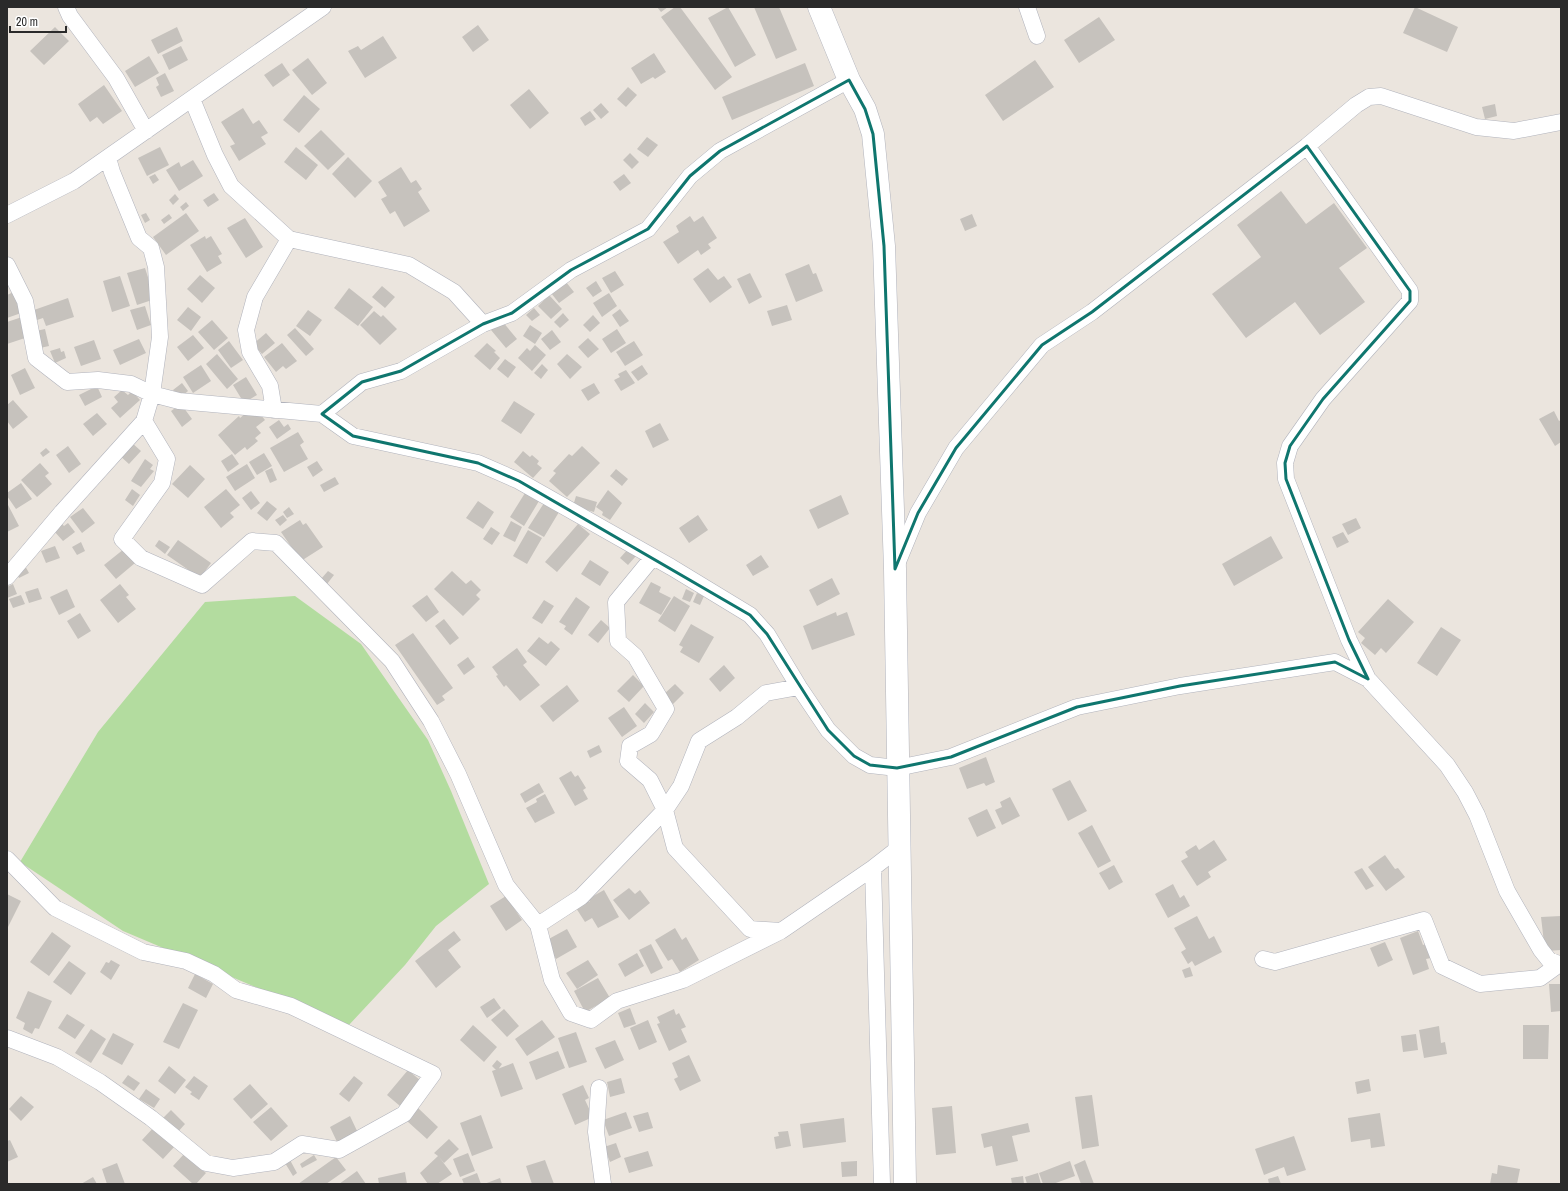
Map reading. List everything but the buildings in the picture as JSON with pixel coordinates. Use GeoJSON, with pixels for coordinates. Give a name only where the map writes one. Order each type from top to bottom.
{"type":"FeatureCollection","features":[{"type":"Feature","properties":{"kind":"main road"},"geometry":{"type":"LineString","coordinates":[[819,7],[849,80],[865,109],[873,134],[884,246],[895,569],[904,1184]]}},
{"type":"Feature","properties":{"kind":"street"},"geometry":{"type":"LineString","coordinates":[[66,7],[70,16],[116,78],[146,131]]}},
{"type":"Feature","properties":{"kind":"street"},"geometry":{"type":"LineString","coordinates":[[7,215],[74,181],[323,7]]}},
{"type":"Feature","properties":{"kind":"street"},"geometry":{"type":"LineString","coordinates":[[1027,7],[1037,36]]}},
{"type":"Feature","properties":{"kind":"street"},"geometry":{"type":"LineString","coordinates":[[322,414],[362,382],[401,371],[483,324],[512,313],[571,270],[648,229],[690,176],[720,150],[849,80]]}},
{"type":"Feature","properties":{"kind":"street"},"geometry":{"type":"LineString","coordinates":[[895,569],[918,513],[956,448],[1042,346],[1092,312],[1307,146],[1356,105],[1369,97],[1381,96],[1476,128],[1514,131],[1561,122]]}},
{"type":"Feature","properties":{"kind":"street"},"geometry":{"type":"LineString","coordinates":[[192,99],[215,155],[231,186],[289,239],[409,265],[454,292],[483,324]]}},
{"type":"Feature","properties":{"kind":"street"},"geometry":{"type":"LineString","coordinates":[[1307,146],[1410,291],[1410,301],[1323,399],[1290,446],[1285,463],[1286,479],[1349,640],[1368,679],[1446,765],[1465,792],[1477,815],[1507,891],[1541,950],[1549,960],[1560,965]]}},
{"type":"Feature","properties":{"kind":"street"},"geometry":{"type":"LineString","coordinates":[[7,577],[62,512],[144,420],[152,394],[160,337],[156,267],[151,248],[139,238],[112,172],[108,158]]}},
{"type":"Feature","properties":{"kind":"street"},"geometry":{"type":"LineString","coordinates":[[274,410],[270,386],[250,352],[246,330],[256,297],[289,239]]}},
{"type":"Feature","properties":{"kind":"street"},"geometry":{"type":"LineString","coordinates":[[7,265],[25,301],[36,358],[67,382],[98,380],[131,384],[152,394],[179,401],[322,414],[353,436],[478,462],[519,481],[653,557],[750,615],[767,634],[799,687],[828,730],[854,756],[870,765],[897,768],[951,757],[1077,707],[1180,686],[1335,662],[1368,679]]}},
{"type":"Feature","properties":{"kind":"street"},"geometry":{"type":"LineString","coordinates":[[144,420],[167,459],[162,483],[122,539],[141,558],[202,585],[252,541],[276,543],[392,661],[434,727],[458,774],[506,885],[538,925],[552,980],[571,1013],[591,1020],[617,1002],[683,980],[782,931],[873,868],[900,847]]}},
{"type":"Feature","properties":{"kind":"street"},"geometry":{"type":"LineString","coordinates":[[653,557],[616,602],[618,641],[635,656],[666,709],[651,734],[630,746],[628,761],[650,780],[665,810],[675,848],[750,929],[782,931]]}},
{"type":"Feature","properties":{"kind":"street"},"geometry":{"type":"LineString","coordinates":[[538,925],[581,897],[665,810],[681,786],[699,741],[737,717],[766,693],[799,687]]}},
{"type":"Feature","properties":{"kind":"street"},"geometry":{"type":"LineString","coordinates":[[7,859],[55,908],[143,952],[186,961],[214,974],[236,990],[291,1006],[433,1074],[404,1114],[339,1150],[302,1144],[274,1162],[233,1168],[206,1163],[151,1118],[100,1082],[57,1057],[7,1038]]}},
{"type":"Feature","properties":{"kind":"street"},"geometry":{"type":"LineString","coordinates":[[873,868],[882,1184]]}},
{"type":"Feature","properties":{"kind":"street"},"geometry":{"type":"LineString","coordinates":[[1263,959],[1275,962],[1424,920],[1442,966],[1480,984],[1540,978],[1560,965]]}},
{"type":"Feature","properties":{"kind":"street"},"geometry":{"type":"LineString","coordinates":[[599,1088],[596,1132],[603,1184]]}},
{"type":"Feature","properties":{"kind":"highlighted area"},"geometry":{"type":"Polygon","coordinates":[[[849,80],[865,109],[873,134],[884,246],[895,569],[918,513],[956,448],[1042,345],[1092,312],[1307,146],[1410,291],[1410,301],[1323,399],[1290,446],[1285,463],[1286,479],[1349,640],[1368,679],[1335,662],[1180,686],[1077,707],[951,757],[897,768],[870,765],[854,756],[828,730],[767,634],[750,615],[519,481],[478,463],[353,436],[322,414],[362,382],[401,371],[483,324],[512,313],[571,270],[648,229],[690,176],[720,151],[849,80]]]}},
{"type":"Feature","properties":{"kind":"green space"},"geometry":{"type":"Polygon","coordinates":[[[295,596],[361,644],[428,740],[451,791],[489,884],[436,926],[405,965],[348,1026],[123,931],[20,862],[98,732],[205,602],[295,596]]]}}]}
